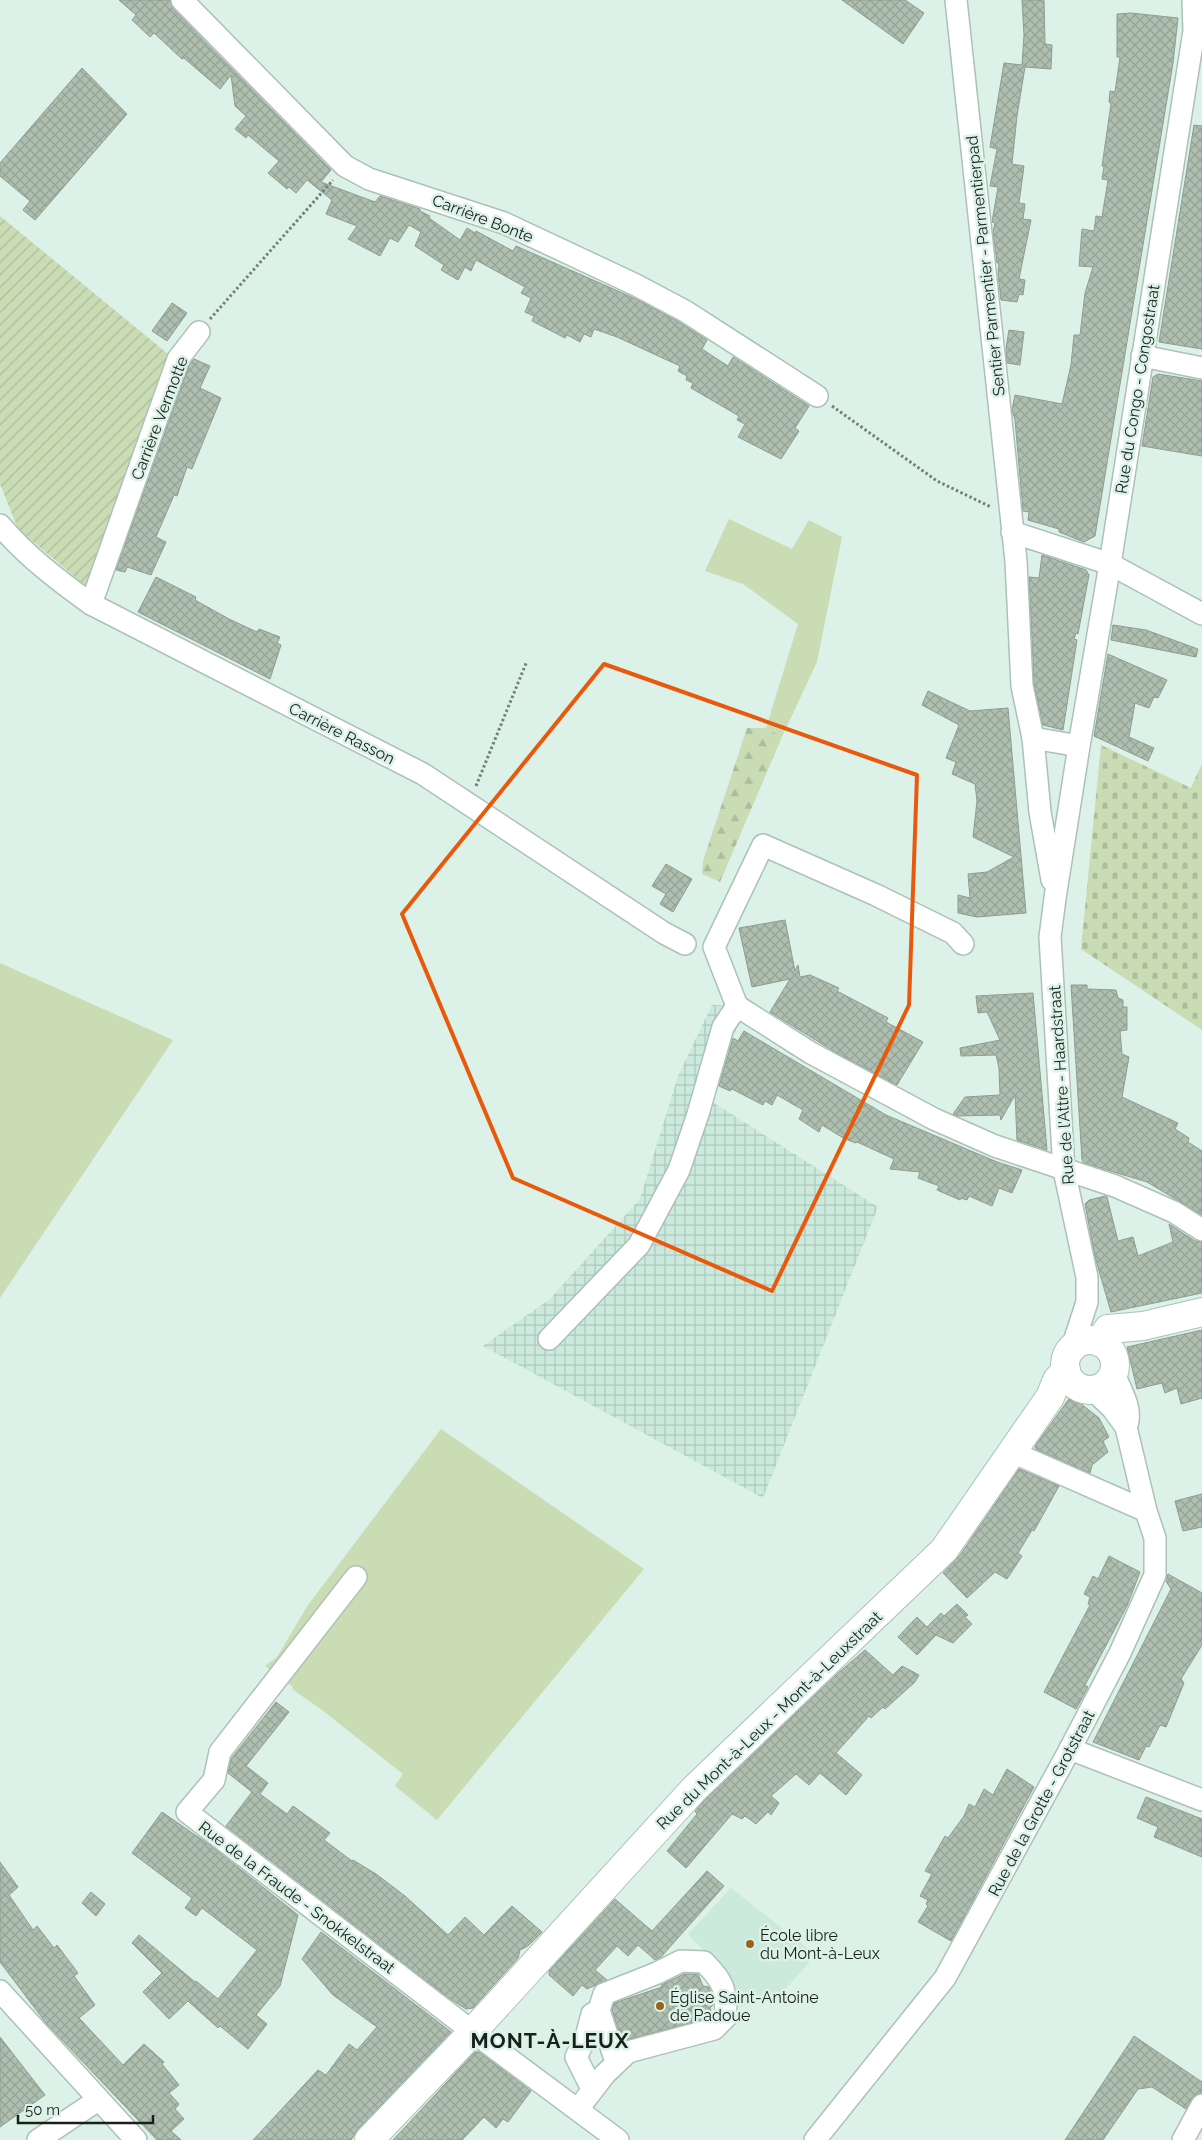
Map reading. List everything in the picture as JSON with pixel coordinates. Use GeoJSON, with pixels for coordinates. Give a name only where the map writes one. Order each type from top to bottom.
{"type":"FeatureCollection","features":[{"type":"Feature","properties":{"kind":"main road","name":"Rue du Mont-à-Leux - Mont-à-Leuxstraat"},"geometry":{"type":"LineString","coordinates":[[369,2140],[473,2032],[694,1789],[944,1550],[1050,1397],[1056,1380],[1091,1362],[1143,1326],[1202,1312]]}},
{"type":"Feature","properties":{"kind":"street","name":"Carrière Bonte"},"geometry":{"type":"LineString","coordinates":[[182,0],[345,166],[370,179],[504,224],[636,284],[685,311],[817,396]]}},
{"type":"Feature","properties":{"kind":"street","name":"Sentier Parmentier - Parmentierpad"},"geometry":{"type":"LineString","coordinates":[[956,0],[1011,524]]}},
{"type":"Feature","properties":{"kind":"street","name":"Rue du Congo - Congostraat"},"geometry":{"type":"LineString","coordinates":[[1193,0],[1194,31]]}},
{"type":"Feature","properties":{"kind":"street","name":"Rue du Congo - Congostraat"},"geometry":{"type":"LineString","coordinates":[[1078,746],[1110,564],[1194,31],[1202,7]]}},
{"type":"Feature","properties":{"kind":"street","name":"Carrière Vermotte"},"geometry":{"type":"LineString","coordinates":[[91,604],[178,359],[199,332]]}},
{"type":"Feature","properties":{"kind":"street"},"geometry":{"type":"LineString","coordinates":[[1142,356],[1202,368]]}},
{"type":"Feature","properties":{"kind":"street"},"geometry":{"type":"LineString","coordinates":[[1011,524],[1110,564],[1202,614]]}},
{"type":"Feature","properties":{"kind":"street","name":"Rue de l'Attre - Haardstraat"},"geometry":{"type":"LineString","coordinates":[[1011,524],[1016,561],[1022,686],[1033,738],[1040,812],[1055,898]]}},
{"type":"Feature","properties":{"kind":"street","name":"Carrière Rasson"},"geometry":{"type":"LineString","coordinates":[[0,525],[27,553],[91,604],[423,774],[469,802],[664,933],[685,944]]}},
{"type":"Feature","properties":{"kind":"street"},"geometry":{"type":"LineString","coordinates":[[1033,738],[1078,746]]}},
{"type":"Feature","properties":{"kind":"street","name":"Rue de l'Attre - Haardstraat"},"geometry":{"type":"LineString","coordinates":[[1078,746],[1050,937],[1064,1170],[1086,1277],[1087,1302],[1092,1317],[1091,1362]]}},
{"type":"Feature","properties":{"kind":"street"},"geometry":{"type":"LineString","coordinates":[[963,944],[954,933],[876,895],[763,845],[714,947],[737,1006],[811,1053],[934,1119],[994,1146],[1115,1186],[1174,1212],[1202,1230]]}},
{"type":"Feature","properties":{"kind":"street"},"geometry":{"type":"LineString","coordinates":[[548,1339],[639,1245],[678,1170],[698,1114],[723,1027],[737,1006]]}},
{"type":"Feature","properties":{"kind":"street","name":"Rue de la Grotte - Grotstraat"},"geometry":{"type":"LineString","coordinates":[[815,2140],[946,1978],[1120,1653],[1155,1575],[1156,1538],[1146,1512],[1126,1427],[1112,1408],[1091,1362]]}},
{"type":"Feature","properties":{"kind":"street"},"geometry":{"type":"LineString","coordinates":[[1012,1452],[1146,1512]]}},
{"type":"Feature","properties":{"kind":"street","name":"Rue de la Fraude - Snokkelstraat"},"geometry":{"type":"LineString","coordinates":[[356,1577],[220,1752],[214,1780],[187,1812],[473,2032]]}},
{"type":"Feature","properties":{"kind":"street"},"geometry":{"type":"LineString","coordinates":[[1070,1749],[1202,1800]]}},
{"type":"Feature","properties":{"kind":"street"},"geometry":{"type":"LineString","coordinates":[[578,2110],[592,2089],[616,2062],[628,2052],[714,2029],[726,2017],[726,1998],[720,1978],[704,1962],[681,1961],[604,1994],[599,2010],[616,2062]]}},
{"type":"Feature","properties":{"kind":"street"},"geometry":{"type":"LineString","coordinates":[[0,1991],[136,2140]]}},
{"type":"Feature","properties":{"kind":"street"},"geometry":{"type":"LineString","coordinates":[[592,2089],[576,2057],[586,2037],[592,2014],[599,2010]]}},
{"type":"Feature","properties":{"kind":"street"},"geometry":{"type":"LineString","coordinates":[[473,2032],[618,2140]]}},
{"type":"Feature","properties":{"kind":"street"},"geometry":{"type":"LineString","coordinates":[[38,2140],[98,2100]]}},
{"type":"Feature","properties":{"kind":"street"},"geometry":{"type":"LineString","coordinates":[[1183,2140],[1202,2105]]}},
{"type":"Feature","properties":{"kind":"path"},"geometry":{"type":"LineString","coordinates":[[199,332],[345,166]]}},
{"type":"Feature","properties":{"kind":"path"},"geometry":{"type":"LineString","coordinates":[[817,396],[937,481],[970,498],[1011,524]]}},
{"type":"Feature","properties":{"kind":"path"},"geometry":{"type":"LineString","coordinates":[[469,802],[527,661]]}},
{"type":"Feature","properties":{"kind":"highlighted area"},"geometry":{"type":"Polygon","coordinates":[[[604,664],[917,775],[909,1005],[772,1291],[513,1178],[402,914],[604,664]]]}},
{"type":"Feature","properties":{"kind":"shaded area"},"geometry":{"type":"Polygon","coordinates":[[[712,1005],[737,1006],[739,1024],[703,1096],[878,1207],[763,1498],[483,1346],[550,1299],[640,1199],[678,1076],[712,1005]]]}},
{"type":"Feature","properties":{"kind":"shaded area","name":"École libre du Mont-à-Leux"},"geometry":{"type":"Polygon","coordinates":[[[731,1888],[816,1955],[779,1996],[735,2008],[711,1958],[688,1934],[731,1888]]]}},
{"type":"Feature","properties":{"kind":"green space"},"geometry":{"type":"Polygon","coordinates":[[[0,216],[168,354],[87,587],[18,529],[0,484],[0,216]]]}},
{"type":"Feature","properties":{"kind":"green space"},"geometry":{"type":"Polygon","coordinates":[[[729,519],[792,549],[809,520],[842,537],[817,662],[782,737],[766,728],[798,624],[743,584],[705,571],[729,519]]]}},
{"type":"Feature","properties":{"kind":"green space"},"geometry":{"type":"Polygon","coordinates":[[[747,728],[766,728],[782,737],[720,882],[702,874],[703,861],[747,728]]]}},
{"type":"Feature","properties":{"kind":"green space"},"geometry":{"type":"Polygon","coordinates":[[[1101,745],[1191,788],[1202,764],[1202,1030],[1081,949],[1101,745]]]}},
{"type":"Feature","properties":{"kind":"green space"},"geometry":{"type":"Polygon","coordinates":[[[0,963],[173,1040],[0,1298],[0,963]]]}},
{"type":"Feature","properties":{"kind":"green space"},"geometry":{"type":"Polygon","coordinates":[[[441,1429],[644,1569],[437,1820],[395,1786],[403,1774],[265,1666],[277,1657],[308,1605],[441,1429]]]}},
{"type":"Feature","properties":{"kind":"building"},"geometry":{"type":"Polygon","coordinates":[[[119,0],[170,0],[173,9],[331,170],[321,182],[375,202],[380,196],[420,209],[420,211],[430,216],[429,218],[460,240],[467,228],[475,233],[476,231],[513,251],[516,246],[636,299],[679,322],[707,340],[702,349],[728,366],[733,357],[809,406],[795,428],[799,431],[781,459],[738,437],[745,424],[737,420],[739,416],[691,388],[693,383],[686,380],[687,376],[678,371],[680,366],[617,337],[594,329],[591,337],[584,334],[580,342],[567,335],[565,338],[532,321],[534,316],[525,312],[531,298],[521,293],[525,287],[476,260],[471,271],[465,267],[458,280],[441,270],[444,265],[415,246],[421,232],[409,225],[398,242],[390,238],[380,256],[348,239],[357,226],[326,214],[332,200],[307,180],[296,193],[289,187],[287,189],[268,173],[279,161],[248,135],[246,138],[235,129],[246,116],[235,106],[231,75],[220,89],[184,58],[182,59],[154,33],[150,37],[132,20],[136,15],[119,0]]]}},
{"type":"Feature","properties":{"kind":"building"},"geometry":{"type":"Polygon","coordinates":[[[842,0],[905,0],[924,13],[903,44],[842,0]]]}},
{"type":"Feature","properties":{"kind":"building"},"geometry":{"type":"Polygon","coordinates":[[[1022,0],[1044,0],[1045,44],[1052,45],[1051,69],[1025,67],[1017,116],[1012,164],[1024,166],[1019,203],[1025,204],[1023,219],[1031,220],[1019,279],[1025,280],[1023,295],[1019,294],[1017,302],[1001,300],[998,274],[999,263],[997,263],[993,232],[995,223],[992,222],[998,187],[990,186],[997,149],[990,147],[1004,63],[1022,65],[1024,35],[1022,0]]]}},
{"type":"Feature","properties":{"kind":"building"},"geometry":{"type":"Polygon","coordinates":[[[1131,13],[1178,18],[1173,63],[1095,536],[1084,542],[1059,532],[1059,529],[1028,520],[1029,512],[1023,511],[1015,420],[1012,410],[1015,395],[1062,404],[1071,365],[1074,335],[1080,335],[1085,293],[1093,267],[1079,266],[1082,229],[1094,231],[1096,216],[1102,217],[1108,180],[1102,179],[1104,167],[1102,166],[1111,104],[1109,102],[1110,91],[1115,92],[1120,57],[1117,57],[1117,14],[1131,13]]]}},
{"type":"Feature","properties":{"kind":"building"},"geometry":{"type":"Polygon","coordinates":[[[82,68],[127,114],[35,220],[23,210],[30,201],[0,176],[0,163],[82,68]]]}},
{"type":"Feature","properties":{"kind":"building"},"geometry":{"type":"Polygon","coordinates":[[[1194,125],[1202,126],[1202,349],[1159,342],[1194,125]]]}},
{"type":"Feature","properties":{"kind":"building"},"geometry":{"type":"Polygon","coordinates":[[[172,303],[187,313],[167,341],[152,331],[172,303]]]}},
{"type":"Feature","properties":{"kind":"building"},"geometry":{"type":"Polygon","coordinates":[[[1009,330],[1024,332],[1020,365],[1007,363],[1006,348],[1009,330]]]}},
{"type":"Feature","properties":{"kind":"building"},"geometry":{"type":"Polygon","coordinates":[[[194,359],[210,366],[200,388],[221,398],[192,469],[187,467],[177,496],[174,495],[156,537],[166,542],[151,575],[127,567],[125,572],[116,570],[189,365],[194,359]]]}},
{"type":"Feature","properties":{"kind":"building"},"geometry":{"type":"Polygon","coordinates":[[[1158,374],[1202,381],[1202,456],[1142,446],[1153,377],[1158,374]]]}},
{"type":"Feature","properties":{"kind":"building"},"geometry":{"type":"Polygon","coordinates":[[[1042,555],[1086,570],[1089,575],[1078,634],[1076,633],[1074,639],[1077,640],[1063,730],[1043,725],[1034,684],[1029,577],[1039,578],[1042,555]]]}},
{"type":"Feature","properties":{"kind":"building"},"geometry":{"type":"Polygon","coordinates":[[[156,577],[196,597],[195,600],[229,619],[257,632],[259,629],[280,637],[277,643],[281,645],[270,679],[138,612],[156,577]]]}},
{"type":"Feature","properties":{"kind":"building"},"geometry":{"type":"Polygon","coordinates":[[[1113,625],[1146,630],[1198,649],[1196,657],[1111,640],[1113,625]]]}},
{"type":"Feature","properties":{"kind":"building"},"geometry":{"type":"Polygon","coordinates":[[[1108,654],[1167,680],[1158,698],[1154,697],[1149,708],[1135,703],[1129,737],[1154,748],[1148,761],[1094,736],[1108,654]]]}},
{"type":"Feature","properties":{"kind":"building"},"geometry":{"type":"Polygon","coordinates":[[[928,691],[970,711],[1008,708],[1026,913],[977,917],[958,913],[958,895],[970,898],[968,874],[987,872],[1014,857],[973,837],[977,801],[975,784],[952,774],[956,762],[946,758],[959,725],[922,705],[928,691]]]}},
{"type":"Feature","properties":{"kind":"building"},"geometry":{"type":"Polygon","coordinates":[[[666,864],[692,879],[673,912],[660,904],[666,894],[652,886],[666,864]]]}},
{"type":"Feature","properties":{"kind":"building"},"geometry":{"type":"Polygon","coordinates":[[[785,920],[795,971],[798,965],[800,977],[810,975],[839,988],[837,991],[888,1018],[886,1022],[923,1042],[897,1085],[835,1052],[770,1012],[790,979],[752,987],[739,928],[785,920]]]}},
{"type":"Feature","properties":{"kind":"building"},"geometry":{"type":"Polygon","coordinates":[[[1071,985],[1087,985],[1087,989],[1116,990],[1118,998],[1123,1000],[1123,1007],[1127,1007],[1127,1030],[1120,1031],[1122,1054],[1129,1057],[1122,1097],[1178,1123],[1175,1129],[1189,1138],[1188,1142],[1202,1151],[1202,1215],[1147,1182],[1084,1163],[1082,1160],[1071,985]]]}},
{"type":"Feature","properties":{"kind":"building"},"geometry":{"type":"Polygon","coordinates":[[[1033,993],[1047,1150],[1017,1140],[1015,1095],[1001,1120],[1000,1115],[958,1116],[953,1114],[965,1097],[1000,1095],[999,1068],[996,1055],[961,1056],[960,1048],[1000,1040],[987,1012],[978,1013],[976,996],[1033,993]]]}},
{"type":"Feature","properties":{"kind":"building"},"geometry":{"type":"Polygon","coordinates":[[[744,1031],[886,1115],[997,1162],[1022,1170],[1012,1193],[999,1188],[992,1206],[969,1196],[967,1200],[961,1198],[960,1200],[937,1190],[939,1186],[918,1178],[920,1172],[890,1169],[894,1159],[857,1142],[845,1139],[822,1125],[819,1132],[799,1119],[803,1110],[777,1095],[772,1105],[765,1101],[763,1105],[732,1089],[730,1091],[719,1086],[733,1038],[738,1041],[744,1031]]]}},
{"type":"Feature","properties":{"kind":"building"},"geometry":{"type":"Polygon","coordinates":[[[1107,1197],[1118,1241],[1133,1237],[1138,1256],[1173,1242],[1169,1224],[1195,1241],[1202,1242],[1202,1293],[1111,1312],[1095,1257],[1085,1204],[1089,1200],[1107,1197]]]}},
{"type":"Feature","properties":{"kind":"building"},"geometry":{"type":"Polygon","coordinates":[[[1202,1330],[1202,1398],[1181,1404],[1177,1388],[1165,1393],[1162,1383],[1137,1389],[1127,1347],[1202,1330]]]}},
{"type":"Feature","properties":{"kind":"building"},"geometry":{"type":"Polygon","coordinates":[[[1071,1396],[1099,1418],[1109,1437],[1103,1441],[1108,1452],[1092,1465],[1090,1473],[1036,1449],[1035,1446],[1071,1396]]]}},
{"type":"Feature","properties":{"kind":"building"},"geometry":{"type":"Polygon","coordinates":[[[1019,1469],[1059,1486],[1034,1531],[1032,1530],[1018,1553],[1022,1556],[1007,1579],[995,1572],[967,1598],[943,1573],[960,1555],[1019,1469]]]}},
{"type":"Feature","properties":{"kind":"building"},"geometry":{"type":"Polygon","coordinates":[[[1202,1494],[1202,1527],[1183,1531],[1175,1501],[1202,1494]]]}},
{"type":"Feature","properties":{"kind":"building"},"geometry":{"type":"Polygon","coordinates":[[[1109,1556],[1140,1572],[1127,1606],[1085,1685],[1088,1687],[1076,1709],[1044,1692],[1090,1605],[1088,1604],[1090,1597],[1084,1594],[1093,1576],[1098,1579],[1109,1556]]]}},
{"type":"Feature","properties":{"kind":"building"},"geometry":{"type":"Polygon","coordinates":[[[1168,1574],[1202,1593],[1202,1645],[1181,1679],[1184,1683],[1166,1727],[1160,1725],[1149,1747],[1146,1746],[1139,1760],[1093,1742],[1171,1589],[1166,1581],[1168,1574]]]}},
{"type":"Feature","properties":{"kind":"building"},"geometry":{"type":"Polygon","coordinates":[[[957,1604],[968,1615],[965,1617],[972,1624],[953,1643],[936,1635],[917,1655],[898,1637],[917,1617],[927,1627],[941,1613],[944,1616],[957,1604]]]}},
{"type":"Feature","properties":{"kind":"building"},"geometry":{"type":"Polygon","coordinates":[[[865,1650],[893,1675],[902,1666],[919,1675],[915,1682],[885,1709],[883,1707],[871,1718],[869,1716],[836,1753],[862,1775],[846,1795],[820,1773],[809,1785],[796,1774],[771,1796],[779,1803],[771,1815],[768,1812],[756,1824],[745,1816],[742,1819],[732,1814],[686,1868],[667,1851],[697,1814],[695,1811],[705,1800],[837,1674],[865,1650]]]}},
{"type":"Feature","properties":{"kind":"building"},"geometry":{"type":"Polygon","coordinates":[[[276,1702],[289,1712],[246,1766],[268,1783],[260,1794],[287,1814],[293,1806],[330,1833],[324,1840],[352,1861],[376,1874],[405,1896],[448,1935],[465,1917],[484,1935],[512,1906],[542,1932],[528,1946],[520,1950],[518,1958],[473,2008],[466,2009],[449,1998],[226,1826],[252,1792],[228,1773],[231,1759],[276,1702]]]}},
{"type":"Feature","properties":{"kind":"building"},"geometry":{"type":"Polygon","coordinates":[[[1007,1769],[1034,1787],[951,1941],[918,1922],[928,1906],[926,1904],[928,1900],[920,1896],[932,1874],[925,1871],[945,1836],[948,1838],[964,1816],[969,1804],[975,1807],[984,1789],[993,1795],[1007,1769]]]}},
{"type":"Feature","properties":{"kind":"building"},"geometry":{"type":"Polygon","coordinates":[[[1146,1797],[1202,1819],[1202,1857],[1154,1837],[1158,1827],[1137,1818],[1146,1797]]]}},
{"type":"Feature","properties":{"kind":"building"},"geometry":{"type":"Polygon","coordinates":[[[162,1812],[211,1846],[298,1915],[280,1986],[256,2015],[267,2024],[248,2049],[220,2026],[218,2028],[188,2001],[169,2019],[143,1992],[162,1973],[132,1943],[139,1935],[218,1999],[257,1950],[202,1908],[196,1916],[185,1908],[192,1898],[132,1853],[162,1812]]]}},
{"type":"Feature","properties":{"kind":"building"},"geometry":{"type":"Polygon","coordinates":[[[0,1862],[18,1887],[9,1895],[33,1930],[37,1926],[54,1948],[57,1945],[78,1973],[74,1976],[95,2005],[79,2018],[123,2065],[144,2044],[164,2062],[162,2064],[179,2085],[169,2093],[179,2104],[175,2109],[184,2119],[171,2131],[181,2140],[157,2140],[46,2023],[0,1962],[0,1862]]]}},
{"type":"Feature","properties":{"kind":"building"},"geometry":{"type":"Polygon","coordinates":[[[707,1871],[724,1886],[661,1957],[655,1960],[638,1945],[628,1956],[617,1946],[595,1970],[607,1980],[587,1989],[582,1985],[573,1996],[549,1975],[549,1971],[615,1899],[652,1931],[707,1871]]]}},
{"type":"Feature","properties":{"kind":"building"},"geometry":{"type":"Polygon","coordinates":[[[91,1892],[105,1904],[96,1916],[82,1903],[91,1892]]]}},
{"type":"Feature","properties":{"kind":"building"},"geometry":{"type":"Polygon","coordinates":[[[321,1932],[451,2032],[358,2129],[351,2140],[253,2140],[318,2070],[326,2075],[349,2044],[357,2050],[377,2027],[333,1995],[302,1959],[321,1932]]]}},
{"type":"Feature","properties":{"kind":"building","name":"Église Saint-Antoine de Padoue"},"geometry":{"type":"Polygon","coordinates":[[[684,1974],[698,1974],[703,1986],[709,1987],[713,2001],[713,2005],[710,2008],[712,2014],[708,2018],[622,2041],[612,2010],[614,2003],[662,1987],[661,1985],[684,1974]]]}},
{"type":"Feature","properties":{"kind":"building"},"geometry":{"type":"Polygon","coordinates":[[[1134,2036],[1202,2082],[1202,2093],[1195,2095],[1186,2109],[1152,2087],[1138,2089],[1103,2140],[1065,2140],[1134,2036]]]}},
{"type":"Feature","properties":{"kind":"building"},"geometry":{"type":"Polygon","coordinates":[[[0,2037],[45,2095],[0,2127],[0,2037]]]}},
{"type":"Feature","properties":{"kind":"building"},"geometry":{"type":"Polygon","coordinates":[[[475,2052],[479,2052],[531,2091],[508,2122],[503,2119],[496,2128],[484,2117],[462,2140],[393,2140],[475,2052]]]}},
{"type":"Feature","properties":{"kind":"place","name":"École libre du Mont-à-Leux"},"geometry":{"type":"Point","coordinates":[750,1944]}},
{"type":"Feature","properties":{"kind":"place","name":"Église Saint-Antoine de Padoue"},"geometry":{"type":"Point","coordinates":[660,2006]}},
{"type":"Feature","properties":{"kind":"district","name":"MONT-À-LEUX"},"geometry":{"type":"Point","coordinates":[550,2041]}}]}
